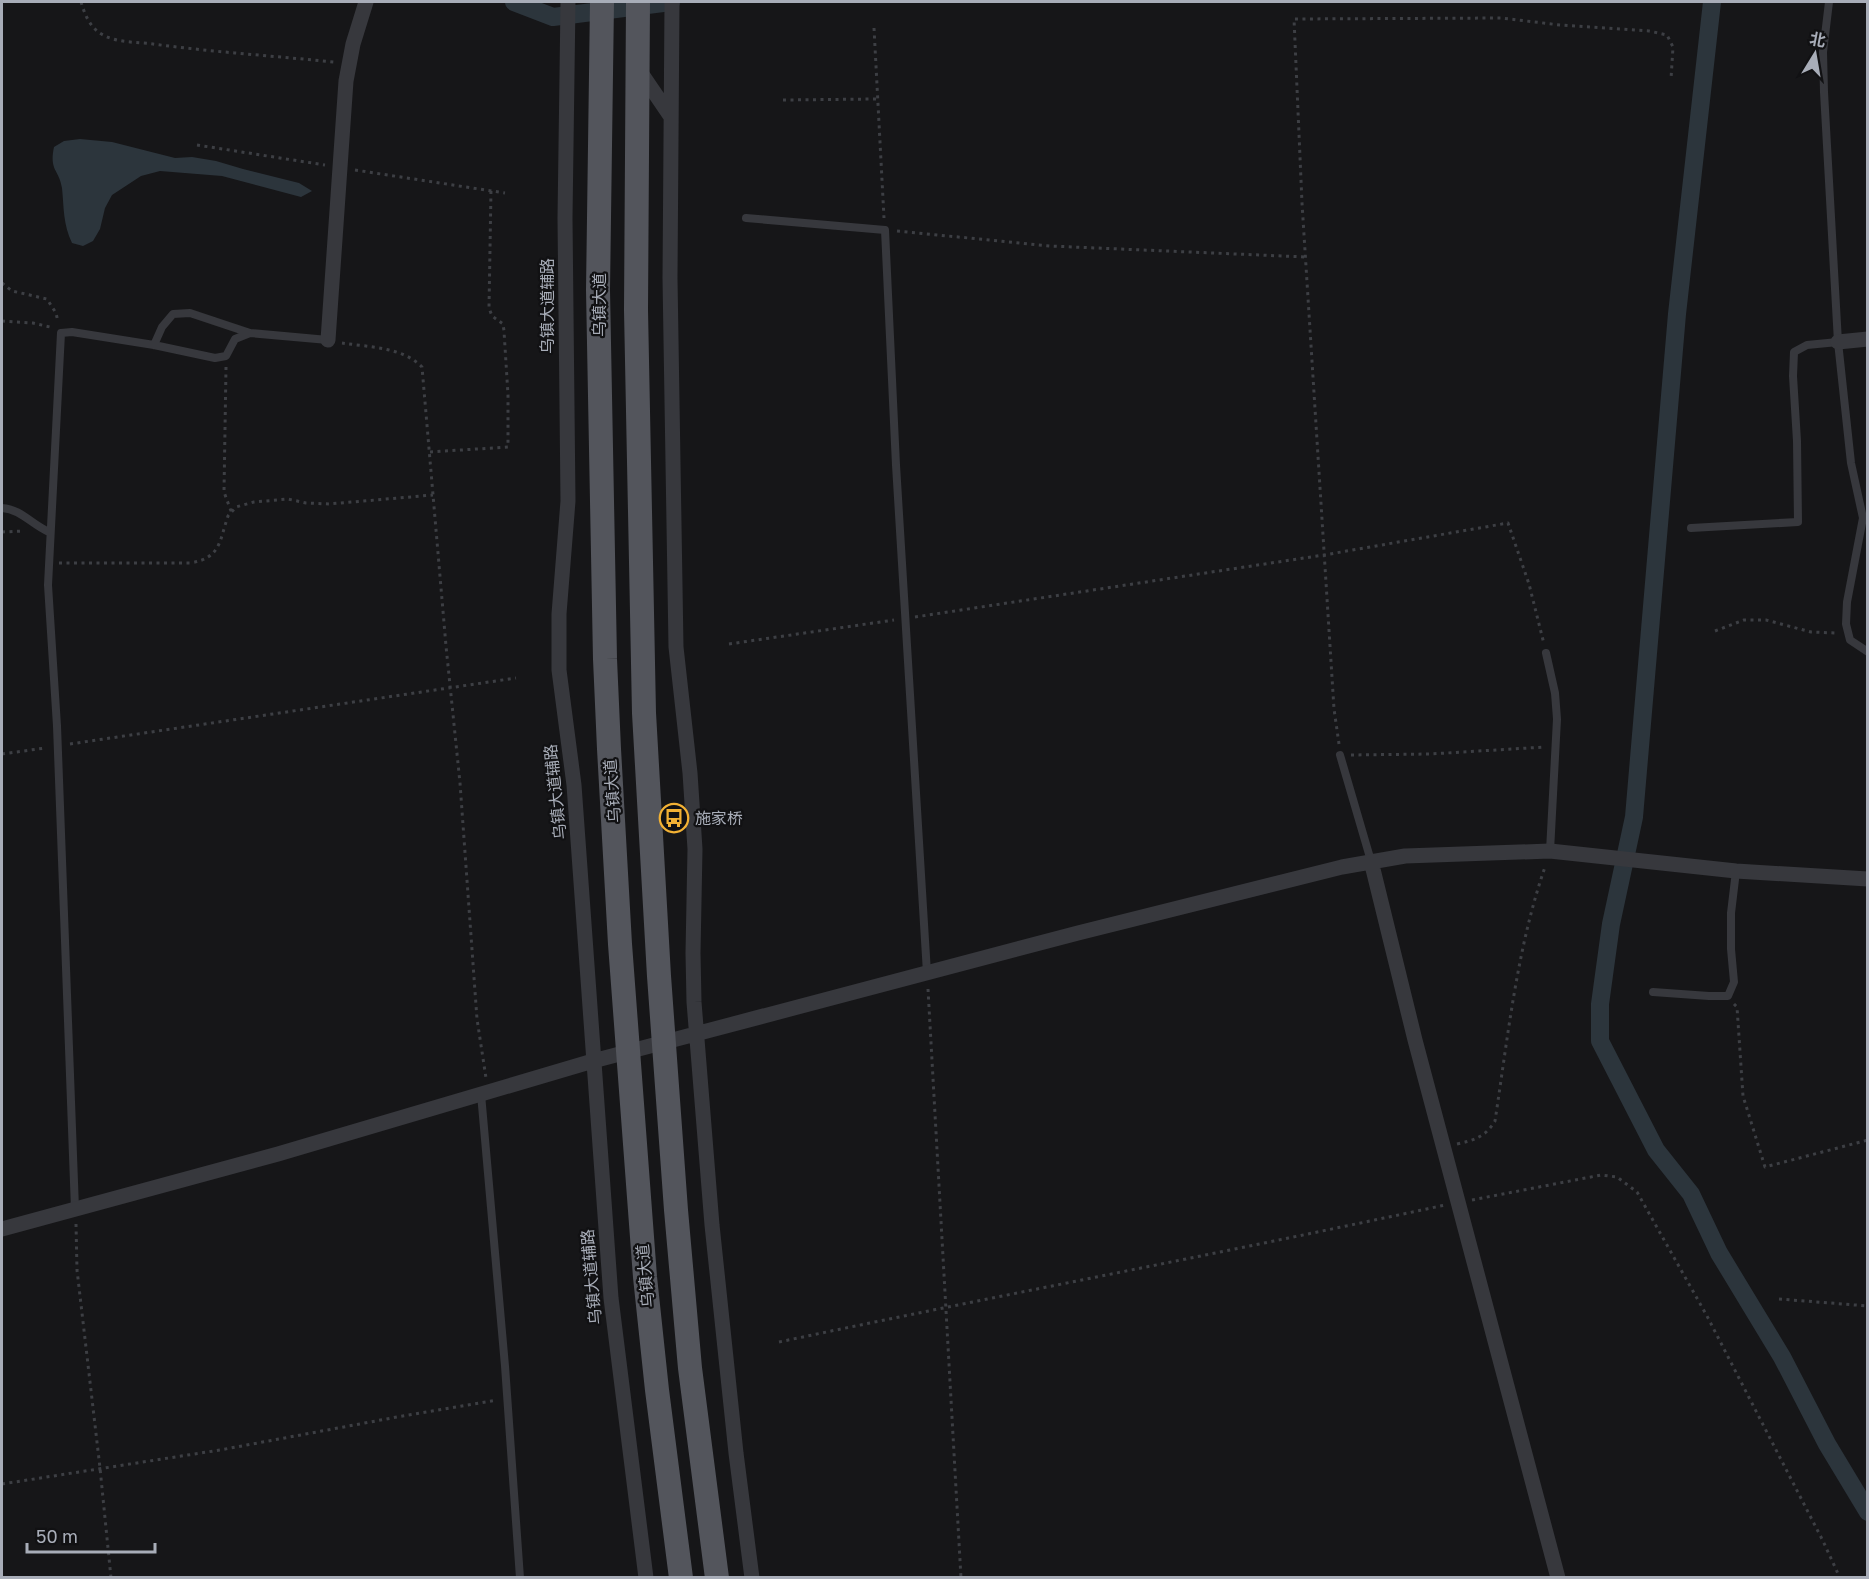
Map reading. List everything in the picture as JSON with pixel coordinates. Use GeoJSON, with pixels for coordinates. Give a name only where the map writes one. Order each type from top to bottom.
{"type":"FeatureCollection","features":[{"type":"Feature","properties":{"kind":"main road","name":"乌镇大道"},"geometry":{"type":"LineString","coordinates":[[602,2],[598,290],[605,659],[627,1052],[650,1337],[681,1578]]}},
{"type":"Feature","properties":{"kind":"main road"},"geometry":{"type":"LineString","coordinates":[[638,2],[636,310],[646,768],[664,1042],[690,1368],[717,1578]]}},
{"type":"Feature","properties":{"kind":"street","name":"乌镇大道辅路"},"geometry":{"type":"LineString","coordinates":[[568,2],[565,341],[568,501],[558,643],[562,708],[574,785],[611,1298],[646,1578]]}},
{"type":"Feature","properties":{"kind":"street"},"geometry":{"type":"LineString","coordinates":[[672,2],[670,278],[676,647],[690,773],[695,849],[693,953],[695,1034],[724,1343],[752,1578]]}},
{"type":"Feature","properties":{"kind":"street"},"geometry":{"type":"LineString","coordinates":[[328,340],[346,81],[366,3]]}},
{"type":"Feature","properties":{"kind":"street"},"geometry":{"type":"LineString","coordinates":[[637,61],[671,117]]}},
{"type":"Feature","properties":{"kind":"street"},"geometry":{"type":"LineString","coordinates":[[1838,342],[1868,339]]}},
{"type":"Feature","properties":{"kind":"street"},"geometry":{"type":"LineString","coordinates":[[2,1229],[278,1154],[593,1061],[927,973],[1371,861],[1406,856],[1550,851],[1736,871],[1868,879]]}},
{"type":"Feature","properties":{"kind":"street"},"geometry":{"type":"LineString","coordinates":[[1371,861],[1558,1578]]}},
{"type":"Feature","properties":{"kind":"lane"},"geometry":{"type":"LineString","coordinates":[[1829,2],[1823,52],[1824,92],[1838,342],[1851,463],[1863,518],[1847,602],[1846,624],[1850,640],[1868,652]]}},
{"type":"Feature","properties":{"kind":"lane"},"geometry":{"type":"LineString","coordinates":[[746,218],[885,230],[896,465],[927,973]]}},
{"type":"Feature","properties":{"kind":"lane"},"geometry":{"type":"LineString","coordinates":[[154,345],[162,327],[173,314],[190,313],[250,333],[328,340]]}},
{"type":"Feature","properties":{"kind":"lane"},"geometry":{"type":"LineString","coordinates":[[75,1209],[58,746],[48,585],[61,333],[72,332],[154,345],[215,358],[226,356],[234,339],[250,333]]}},
{"type":"Feature","properties":{"kind":"lane"},"geometry":{"type":"LineString","coordinates":[[1691,528],[1798,522],[1794,352],[1807,345],[1838,342]]}},
{"type":"Feature","properties":{"kind":"lane"},"geometry":{"type":"LineString","coordinates":[[2,508],[24,515],[37,527],[49,532]]}},
{"type":"Feature","properties":{"kind":"lane"},"geometry":{"type":"LineString","coordinates":[[1546,653],[1555,693],[1556,746],[1550,851]]}},
{"type":"Feature","properties":{"kind":"lane"},"geometry":{"type":"LineString","coordinates":[[1340,755],[1371,861]]}},
{"type":"Feature","properties":{"kind":"lane"},"geometry":{"type":"LineString","coordinates":[[1653,992],[1728,996],[1734,982],[1731,940],[1736,871]]}},
{"type":"Feature","properties":{"kind":"lane"},"geometry":{"type":"LineString","coordinates":[[485,1093],[520,1578]]}},
{"type":"Feature","properties":{"kind":"path"},"geometry":{"type":"LineString","coordinates":[[81,2],[91,25],[102,35],[116,39],[173,47],[349,63]]}},
{"type":"Feature","properties":{"kind":"path"},"geometry":{"type":"LineString","coordinates":[[1556,746],[1430,754],[1340,755],[1334,709],[1324,555],[1294,19],[1501,18],[1648,31],[1667,35],[1673,47],[1671,79]]}},
{"type":"Feature","properties":{"kind":"path"},"geometry":{"type":"LineString","coordinates":[[874,28],[885,230],[1050,246],[1306,257]]}},
{"type":"Feature","properties":{"kind":"path"},"geometry":{"type":"LineString","coordinates":[[783,100],[878,99]]}},
{"type":"Feature","properties":{"kind":"path"},"geometry":{"type":"LineString","coordinates":[[430,452],[508,447],[504,331],[503,324],[492,316],[489,308],[491,190]]}},
{"type":"Feature","properties":{"kind":"path"},"geometry":{"type":"LineString","coordinates":[[2,283],[12,291],[47,299],[56,312],[61,333]]}},
{"type":"Feature","properties":{"kind":"path"},"geometry":{"type":"LineString","coordinates":[[2,321],[33,323],[51,327],[61,333]]}},
{"type":"Feature","properties":{"kind":"path"},"geometry":{"type":"LineString","coordinates":[[328,340],[398,353],[413,358],[422,367],[460,783],[477,1019],[485,1093]]}},
{"type":"Feature","properties":{"kind":"path"},"geometry":{"type":"LineString","coordinates":[[226,356],[224,492],[231,512]]}},
{"type":"Feature","properties":{"kind":"path"},"geometry":{"type":"LineString","coordinates":[[48,563],[204,561],[214,555],[228,516],[236,507],[254,502],[288,499],[329,504],[433,495]]}},
{"type":"Feature","properties":{"kind":"path"},"geometry":{"type":"LineString","coordinates":[[729,644],[1324,555],[1508,524],[1529,584],[1546,653]]}},
{"type":"Feature","properties":{"kind":"path"},"geometry":{"type":"LineString","coordinates":[[2,532],[18,533],[37,527]]}},
{"type":"Feature","properties":{"kind":"path"},"geometry":{"type":"LineString","coordinates":[[1715,631],[1744,620],[1766,620],[1811,632],[1849,633]]}},
{"type":"Feature","properties":{"kind":"path"},"geometry":{"type":"LineString","coordinates":[[2,753],[516,678]]}},
{"type":"Feature","properties":{"kind":"path"},"geometry":{"type":"LineString","coordinates":[[1444,1147],[1476,1140],[1488,1131],[1495,1121],[1530,915],[1550,851]]}},
{"type":"Feature","properties":{"kind":"path"},"geometry":{"type":"LineString","coordinates":[[927,973],[961,1578]]}},
{"type":"Feature","properties":{"kind":"path"},"geometry":{"type":"LineString","coordinates":[[1728,996],[1737,1007],[1743,1096],[1765,1167],[1868,1140]]}},
{"type":"Feature","properties":{"kind":"path"},"geometry":{"type":"LineString","coordinates":[[779,1342],[1459,1202],[1601,1175],[1617,1178],[1637,1192],[1707,1316],[1840,1578]]}},
{"type":"Feature","properties":{"kind":"path"},"geometry":{"type":"LineString","coordinates":[[75,1209],[77,1270],[111,1578]]}},
{"type":"Feature","properties":{"kind":"path"},"geometry":{"type":"LineString","coordinates":[[1779,1299],[1868,1306]]}},
{"type":"Feature","properties":{"kind":"path"},"geometry":{"type":"LineString","coordinates":[[2,1484],[220,1450],[507,1399]]}},
{"type":"Feature","properties":{"kind":"shaded area"},"geometry":{"type":"Polygon","coordinates":[[[80,139],[112,142],[175,158],[192,157],[216,161],[299,183],[312,191],[301,197],[222,176],[160,171],[141,176],[112,195],[105,208],[100,229],[93,241],[83,246],[72,243],[69,236],[64,216],[62,188],[53,161],[54,147],[64,141],[80,139]]]}},
{"type":"Feature","properties":{"kind":"waterway"},"geometry":{"type":"LineString","coordinates":[[514,2],[553,17],[671,2]]}},
{"type":"Feature","properties":{"kind":"waterway"},"geometry":{"type":"LineString","coordinates":[[1712,2],[1677,314],[1634,817],[1611,924],[1600,1004],[1600,1041],[1656,1150],[1691,1194],[1719,1253],[1782,1357],[1827,1444],[1868,1512]]}},
{"type":"Feature","properties":{"kind":"place","name":"施家桥"},"geometry":{"type":"Point","coordinates":[674,818]}}]}
